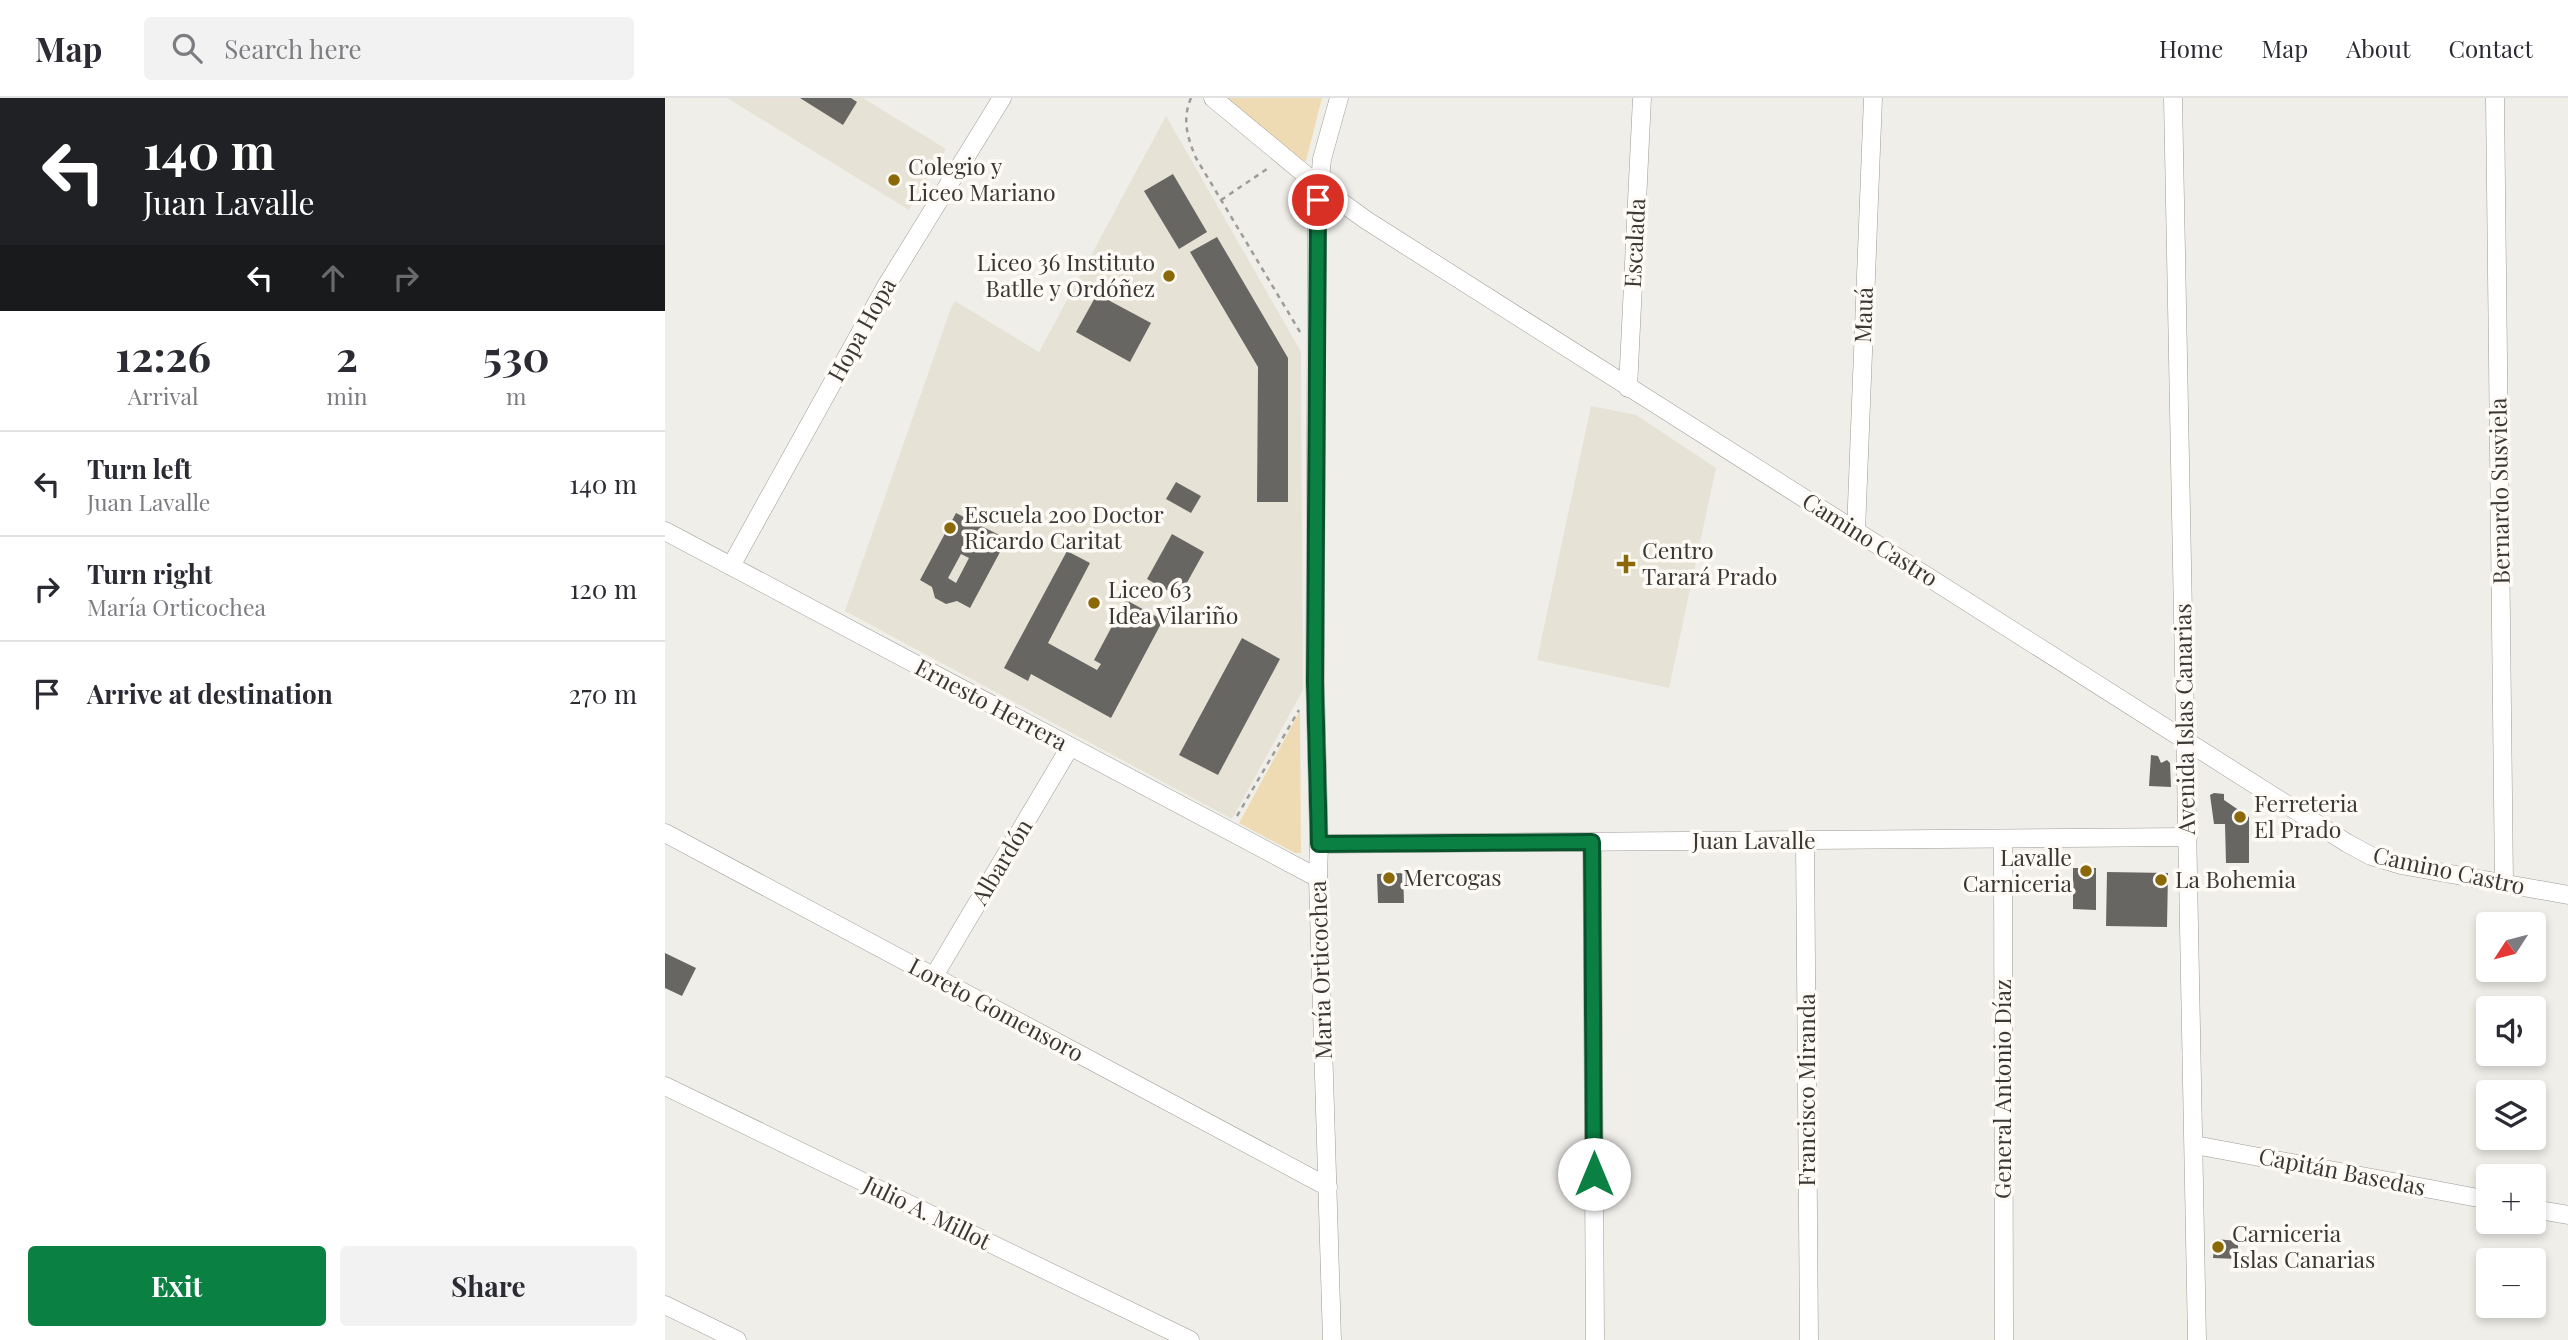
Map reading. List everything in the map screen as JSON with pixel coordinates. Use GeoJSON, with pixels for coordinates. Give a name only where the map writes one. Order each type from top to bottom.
{"type":"FeatureCollection","features":[{"type":"Feature","properties":{"kind":"street","name":"Hopa Hopa"},"geometry":{"type":"LineString","coordinates":[[731,566],[885,288],[1002,98]]}},
{"type":"Feature","properties":{"kind":"street","name":"Camino Castro"},"geometry":{"type":"LineString","coordinates":[[1213,98],[1319,186],[1366,220],[2347,843],[2371,856],[2401,865],[2568,895]]}},
{"type":"Feature","properties":{"kind":"street","name":"María Orticochea"},"geometry":{"type":"LineString","coordinates":[[1332,1340],[1315,682],[1319,186],[1322,159],[1339,98]]}},
{"type":"Feature","properties":{"kind":"street","name":"Escalada"},"geometry":{"type":"LineString","coordinates":[[1628,388],[1642,98]]}},
{"type":"Feature","properties":{"kind":"street","name":"Mauá"},"geometry":{"type":"LineString","coordinates":[[1856,531],[1873,98]]}},
{"type":"Feature","properties":{"kind":"street","name":"Avenida Islas Canarias"},"geometry":{"type":"LineString","coordinates":[[2173,98],[2197,1340]]}},
{"type":"Feature","properties":{"kind":"street","name":"Bernardo Susviela"},"geometry":{"type":"LineString","coordinates":[[2495,98],[2504,884]]}},
{"type":"Feature","properties":{"kind":"street","name":"Ernesto Herrera"},"geometry":{"type":"LineString","coordinates":[[665,531],[1318,878]]}},
{"type":"Feature","properties":{"kind":"street","name":"Albardón"},"geometry":{"type":"LineString","coordinates":[[934,976],[1070,747]]}},
{"type":"Feature","properties":{"kind":"street","name":"Loreto Gomensoro"},"geometry":{"type":"LineString","coordinates":[[665,833],[1328,1187]]}},
{"type":"Feature","properties":{"kind":"street","name":"Juan Lavalle"},"geometry":{"type":"LineString","coordinates":[[1319,844],[2188,837]]}},
{"type":"Feature","properties":{"kind":"street","name":"General Antonio Díaz"},"geometry":{"type":"LineString","coordinates":[[2003,839],[2004,1340]]}},
{"type":"Feature","properties":{"kind":"street","name":"Francisco Miranda"},"geometry":{"type":"LineString","coordinates":[[1805,840],[1809,1340]]}},
{"type":"Feature","properties":{"kind":"street"},"geometry":{"type":"LineString","coordinates":[[1592,842],[1595,1340]]}},
{"type":"Feature","properties":{"kind":"street","name":"Julio A. Millot"},"geometry":{"type":"LineString","coordinates":[[665,1086],[1190,1340]]}},
{"type":"Feature","properties":{"kind":"street","name":"Capitán Basedas"},"geometry":{"type":"LineString","coordinates":[[2195,1145],[2476,1198]]}},
{"type":"Feature","properties":{"kind":"street"},"geometry":{"type":"LineString","coordinates":[[2546,1211],[2568,1215]]}},
{"type":"Feature","properties":{"kind":"street"},"geometry":{"type":"LineString","coordinates":[[665,1305],[737,1340]]}},
{"type":"Feature","properties":{"kind":"path"},"geometry":{"type":"LineString","coordinates":[[1191,98],[1185,111],[1188,138],[1196,158],[1299,331],[1317,345]]}},
{"type":"Feature","properties":{"kind":"path"},"geometry":{"type":"LineString","coordinates":[[1221,200],[1285,158]]}},
{"type":"Feature","properties":{"kind":"path"},"geometry":{"type":"LineString","coordinates":[[1228,831],[1301,705]]}},
{"type":"Feature","properties":{"kind":"shaded area","name":"Colegio y Liceo Mariano"},"geometry":{"type":"Polygon","coordinates":[[[727,98],[863,98],[946,149],[909,210],[727,98]]]}},
{"type":"Feature","properties":{"kind":"shaded area"},"geometry":{"type":"Polygon","coordinates":[[[1221,98],[1322,98],[1306,161],[1296,162],[1221,98]]]}},
{"type":"Feature","properties":{"kind":"shaded area"},"geometry":{"type":"Polygon","coordinates":[[[1166,116],[1301,352],[1303,690],[1232,819],[845,611],[955,301],[1039,352],[1166,116]]]}},
{"type":"Feature","properties":{"kind":"shaded area","name":"Centro Tarará Prado"},"geometry":{"type":"Polygon","coordinates":[[[1591,406],[1636,415],[1716,468],[1669,688],[1537,660],[1591,406]]]}},
{"type":"Feature","properties":{"kind":"shaded area"},"geometry":{"type":"Polygon","coordinates":[[[1300,711],[1301,853],[1295,853],[1239,823],[1300,711]]]}},
{"type":"Feature","properties":{"kind":"building"},"geometry":{"type":"Polygon","coordinates":[[[800,98],[851,98],[857,102],[843,125],[800,98]]]}},
{"type":"Feature","properties":{"kind":"building"},"geometry":{"type":"Polygon","coordinates":[[[1173,174],[1207,232],[1179,249],[1144,191],[1173,174]]]}},
{"type":"Feature","properties":{"kind":"building"},"geometry":{"type":"Polygon","coordinates":[[[1217,237],[1288,358],[1288,502],[1257,502],[1258,367],[1190,252],[1217,237]]]}},
{"type":"Feature","properties":{"kind":"building"},"geometry":{"type":"Polygon","coordinates":[[[1097,294],[1151,323],[1130,362],[1076,332],[1097,294]]]}},
{"type":"Feature","properties":{"kind":"building"},"geometry":{"type":"Polygon","coordinates":[[[1176,482],[1201,496],[1191,513],[1166,499],[1176,482]]]}},
{"type":"Feature","properties":{"kind":"building"},"geometry":{"type":"Polygon","coordinates":[[[956,513],[1007,539],[970,608],[957,601],[946,604],[935,598],[932,587],[920,580],[956,513]],[[961,554],[948,578],[956,583],[969,558],[961,554]]]}},
{"type":"Feature","properties":{"kind":"building"},"geometry":{"type":"Polygon","coordinates":[[[1172,534],[1204,552],[1179,597],[1147,579],[1172,534]]]}},
{"type":"Feature","properties":{"kind":"building"},"geometry":{"type":"Polygon","coordinates":[[[1067,551],[1090,563],[1048,643],[1097,670],[1101,664],[1094,660],[1126,600],[1163,620],[1111,718],[1031,674],[1028,681],[1004,668],[1067,551]]]}},
{"type":"Feature","properties":{"kind":"building"},"geometry":{"type":"Polygon","coordinates":[[[1242,638],[1280,659],[1218,775],[1179,755],[1242,638]]]}},
{"type":"Feature","properties":{"kind":"building"},"geometry":{"type":"Polygon","coordinates":[[[2151,755],[2158,756],[2161,763],[2167,760],[2170,763],[2171,787],[2149,786],[2151,755]]]}},
{"type":"Feature","properties":{"kind":"building"},"geometry":{"type":"Polygon","coordinates":[[[2224,794],[2224,800],[2249,817],[2249,863],[2226,863],[2225,824],[2214,824],[2210,795],[2224,794]]]}},
{"type":"Feature","properties":{"kind":"building"},"geometry":{"type":"Polygon","coordinates":[[[2073,868],[2096,868],[2096,910],[2073,909],[2073,868]]]}},
{"type":"Feature","properties":{"kind":"building"},"geometry":{"type":"Polygon","coordinates":[[[2107,872],[2168,873],[2167,927],[2106,926],[2107,872]]]}},
{"type":"Feature","properties":{"kind":"building"},"geometry":{"type":"Polygon","coordinates":[[[1403,873],[1404,903],[1378,903],[1377,874],[1403,873]]]}},
{"type":"Feature","properties":{"kind":"building"},"geometry":{"type":"Polygon","coordinates":[[[665,953],[696,968],[682,996],[665,988],[665,953]]]}},
{"type":"Feature","properties":{"kind":"building"},"geometry":{"type":"Polygon","coordinates":[[[2215,1239],[2238,1241],[2238,1259],[2213,1258],[2215,1239]]]}},
{"type":"Feature","properties":{"kind":"place","name":"Colegio y Liceo Mariano"},"geometry":{"type":"Point","coordinates":[894,180]}},
{"type":"Feature","properties":{"kind":"place","name":"Liceo 36 Instituto Batlle y Ordóñez"},"geometry":{"type":"Point","coordinates":[1169,276]}},
{"type":"Feature","properties":{"kind":"place","name":"Escuela 200 Doctor Ricardo Caritat"},"geometry":{"type":"Point","coordinates":[950,528]}},
{"type":"Feature","properties":{"kind":"place","name":"Centro Tarará Prado"},"geometry":{"type":"Point","coordinates":[1626,564]}},
{"type":"Feature","properties":{"kind":"place","name":"Liceo 63 Idea Vilariño"},"geometry":{"type":"Point","coordinates":[1094,603]}},
{"type":"Feature","properties":{"kind":"place","name":"Ferreteria El Prado"},"geometry":{"type":"Point","coordinates":[2240,817]}},
{"type":"Feature","properties":{"kind":"place","name":"Lavalle Carniceria"},"geometry":{"type":"Point","coordinates":[2086,871]}},
{"type":"Feature","properties":{"kind":"place","name":"Mercogas"},"geometry":{"type":"Point","coordinates":[1389,878]}},
{"type":"Feature","properties":{"kind":"place","name":"La Bohemia"},"geometry":{"type":"Point","coordinates":[2161,880]}},
{"type":"Feature","properties":{"kind":"place","name":"Carniceria Islas Canarias"},"geometry":{"type":"Point","coordinates":[2218,1247]}},
{"type":"Feature","properties":{"kind":"route"},"geometry":{"type":"LineString","coordinates":[[1318,200],[1315,682],[1319,844],[1592,842],[1594,1174]]}}]}
